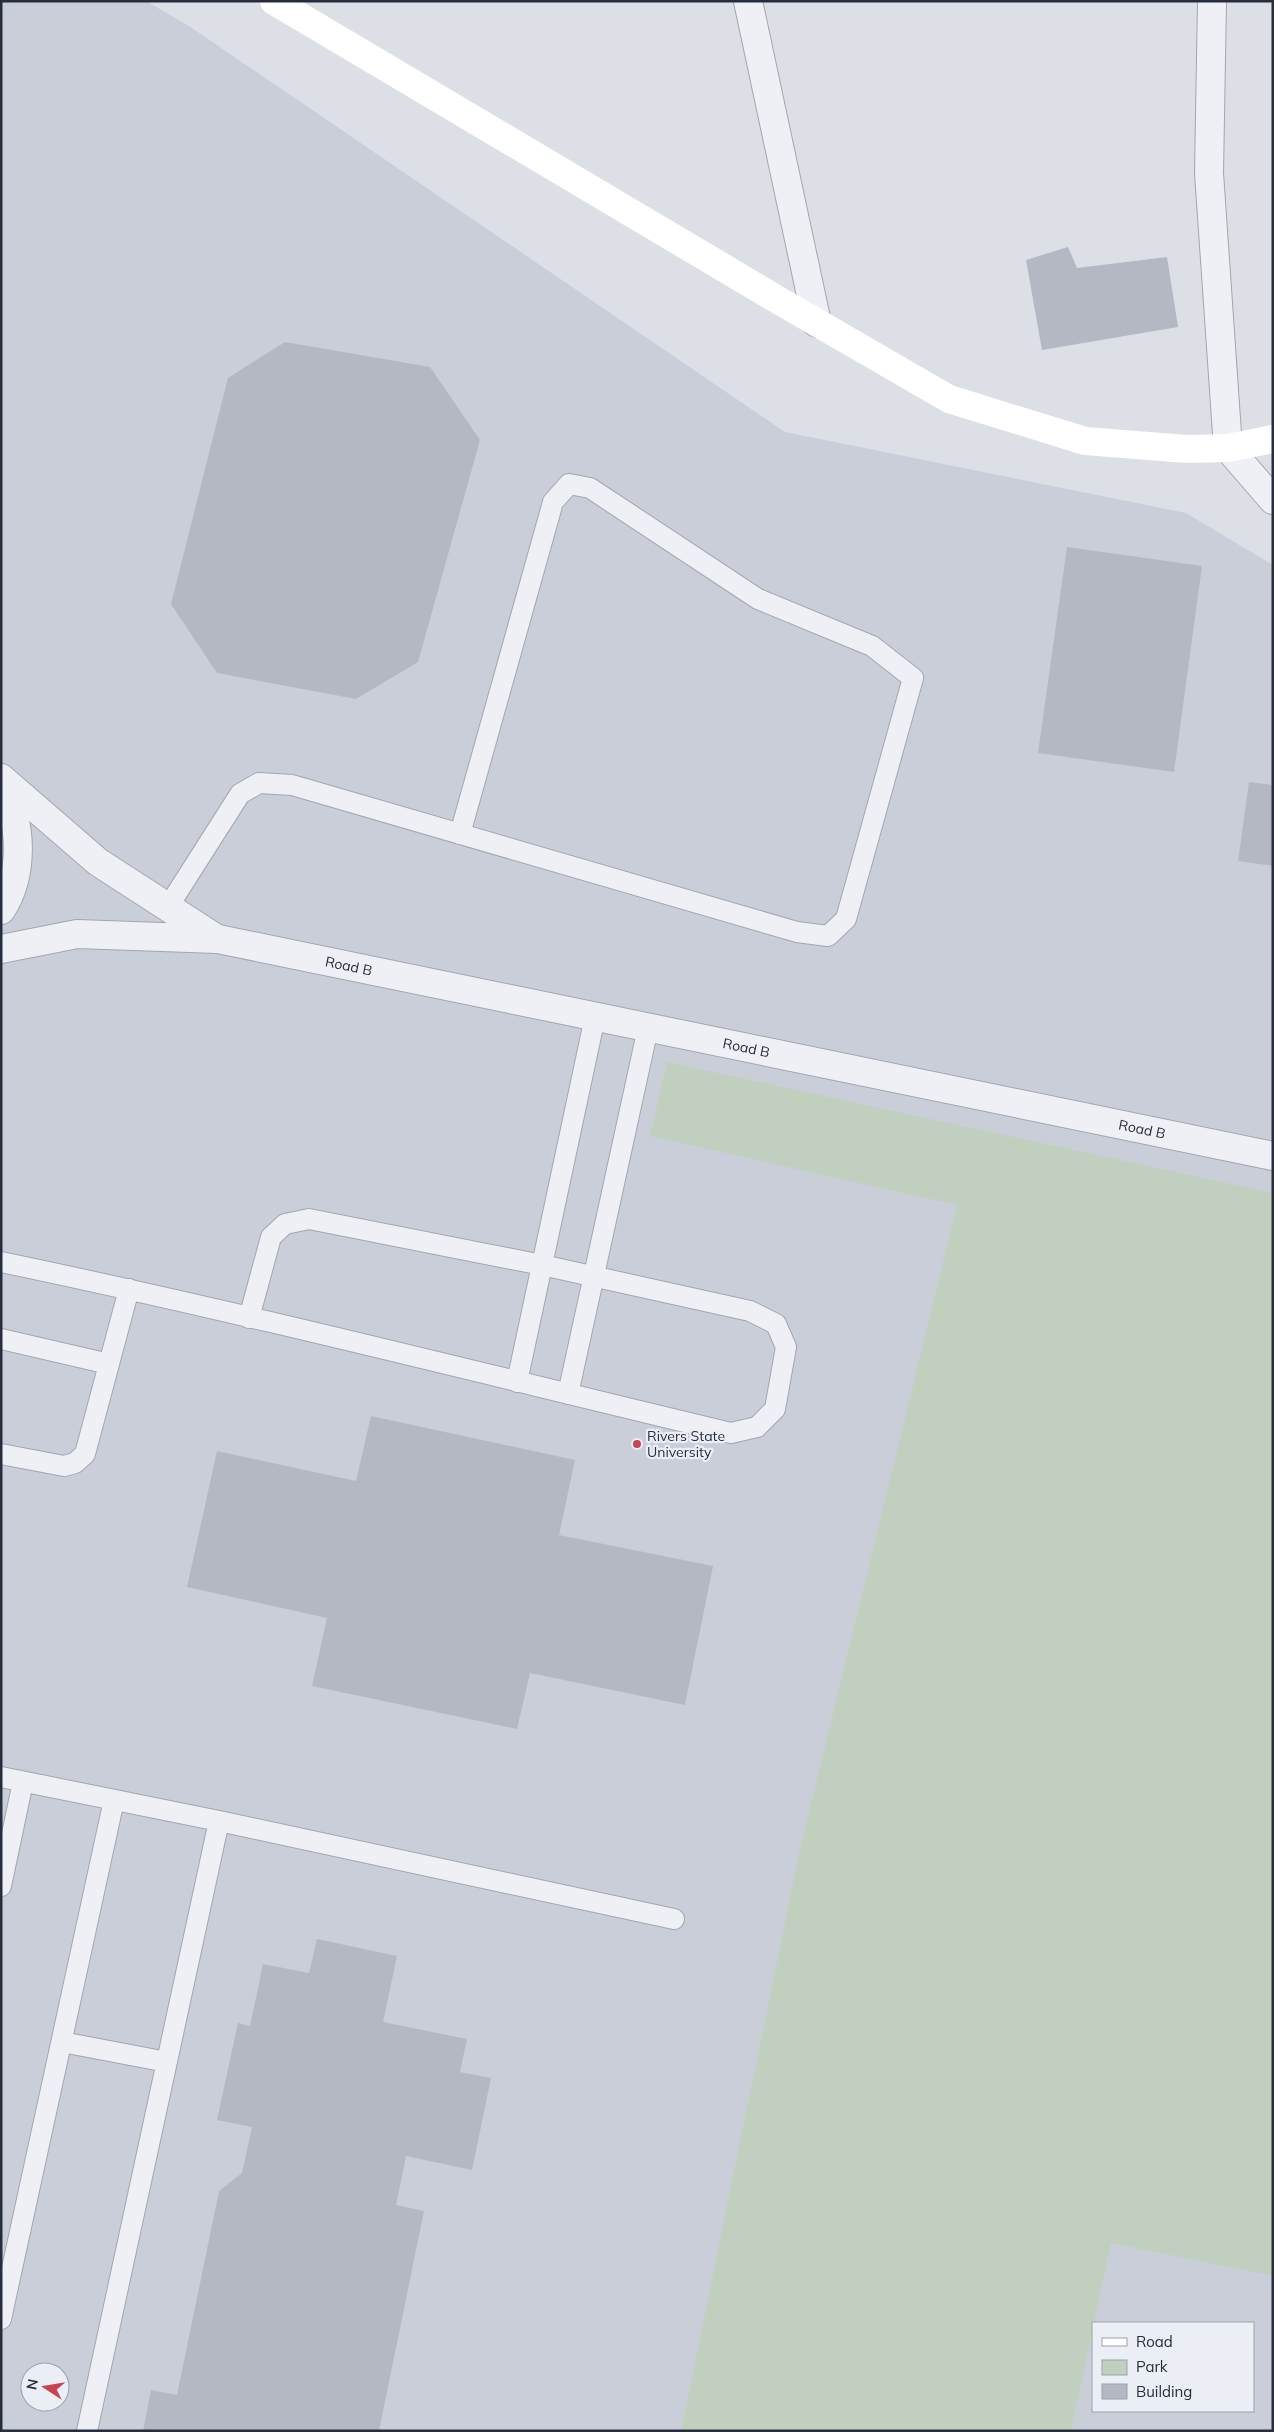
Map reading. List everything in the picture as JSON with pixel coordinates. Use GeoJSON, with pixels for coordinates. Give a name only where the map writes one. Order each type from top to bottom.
{"type":"FeatureCollection","features":[{"type":"Feature","properties":{"kind":"street"},"geometry":{"type":"LineString","coordinates":[[274,1],[297,8],[817,323],[949,399],[1085,441],[1187,449],[1228,448],[1273,439]]}},
{"type":"Feature","properties":{"kind":"street"},"geometry":{"type":"LineString","coordinates":[[748,1],[817,323]]}},
{"type":"Feature","properties":{"kind":"street"},"geometry":{"type":"LineString","coordinates":[[1212,1],[1209,173],[1228,448],[1273,500]]}},
{"type":"Feature","properties":{"kind":"street"},"geometry":{"type":"LineString","coordinates":[[1,778],[98,862],[218,940]]}},
{"type":"Feature","properties":{"kind":"street"},"geometry":{"type":"LineString","coordinates":[[1,788],[6,795],[17,830],[18,867],[6,902],[1,910]]}},
{"type":"Feature","properties":{"kind":"street"},"geometry":{"type":"LineString","coordinates":[[1,949],[78,934],[218,940]]}},
{"type":"Feature","properties":{"kind":"street","name":"Road B"},"geometry":{"type":"LineString","coordinates":[[218,940],[1273,1156]]}},
{"type":"Feature","properties":{"kind":"lane"},"geometry":{"type":"LineString","coordinates":[[168,907],[240,794],[259,783],[292,785],[460,834],[797,932],[828,936],[846,919],[913,678],[872,646],[758,599],[590,488],[569,484],[553,502],[460,834]]}},
{"type":"Feature","properties":{"kind":"lane"},"geometry":{"type":"LineString","coordinates":[[517,1382],[595,1017]]}},
{"type":"Feature","properties":{"kind":"lane"},"geometry":{"type":"LineString","coordinates":[[568,1394],[595,1278],[648,1028]]}},
{"type":"Feature","properties":{"kind":"lane"},"geometry":{"type":"LineString","coordinates":[[1,1262],[130,1289],[249,1318],[731,1433],[757,1427],[775,1409],[786,1348],[776,1324],[750,1311],[542,1265],[309,1219],[285,1224],[271,1237],[249,1318]]}},
{"type":"Feature","properties":{"kind":"lane"},"geometry":{"type":"LineString","coordinates":[[1,1454],[64,1466],[75,1463],[85,1454],[130,1289]]}},
{"type":"Feature","properties":{"kind":"lane"},"geometry":{"type":"LineString","coordinates":[[1,1339],[109,1364]]}},
{"type":"Feature","properties":{"kind":"lane"},"geometry":{"type":"LineString","coordinates":[[1,1777],[219,1821],[674,1919]]}},
{"type":"Feature","properties":{"kind":"lane"},"geometry":{"type":"LineString","coordinates":[[1,1886],[23,1782]]}},
{"type":"Feature","properties":{"kind":"lane"},"geometry":{"type":"LineString","coordinates":[[1,2319],[114,1800]]}},
{"type":"Feature","properties":{"kind":"lane"},"geometry":{"type":"LineString","coordinates":[[87,2431],[219,1821]]}},
{"type":"Feature","properties":{"kind":"lane"},"geometry":{"type":"LineString","coordinates":[[62,2042],[167,2062]]}},
{"type":"Feature","properties":{"kind":"shaded area","name":"Rivers State University"},"geometry":{"type":"Polygon","coordinates":[[[1,1],[146,1],[189,26],[785,432],[1186,513],[1273,565],[1273,2431],[1,2431],[1,1]]]}},
{"type":"Feature","properties":{"kind":"green space"},"geometry":{"type":"Polygon","coordinates":[[[667,1062],[1273,1193],[1273,2276],[1111,2243],[1094,2322],[1092,2322],[1092,2332],[1071,2431],[681,2431],[800,1849],[957,1205],[650,1136],[667,1062]]]}},
{"type":"Feature","properties":{"kind":"building"},"geometry":{"type":"Polygon","coordinates":[[[1068,247],[1077,268],[1167,257],[1178,327],[1042,350],[1026,260],[1068,247]]]}},
{"type":"Feature","properties":{"kind":"building"},"geometry":{"type":"Polygon","coordinates":[[[285,342],[430,367],[480,440],[418,662],[356,699],[217,673],[171,604],[228,378],[285,342]]]}},
{"type":"Feature","properties":{"kind":"building"},"geometry":{"type":"Polygon","coordinates":[[[1067,547],[1202,566],[1174,772],[1038,753],[1067,547]]]}},
{"type":"Feature","properties":{"kind":"building"},"geometry":{"type":"Polygon","coordinates":[[[1249,782],[1273,785],[1273,866],[1238,861],[1249,782]]]}},
{"type":"Feature","properties":{"kind":"building"},"geometry":{"type":"Polygon","coordinates":[[[371,1416],[575,1460],[559,1535],[713,1566],[685,1705],[530,1673],[517,1729],[312,1686],[327,1618],[187,1587],[217,1451],[356,1481],[371,1416]]]}},
{"type":"Feature","properties":{"kind":"building"},"geometry":{"type":"Polygon","coordinates":[[[317,1939],[397,1956],[383,2022],[467,2039],[460,2072],[491,2078],[472,2170],[406,2156],[396,2205],[424,2211],[379,2431],[143,2431],[151,2390],[177,2395],[219,2191],[242,2173],[252,2127],[217,2120],[238,2023],[250,2026],[263,1964],[309,1973],[317,1939]]]}},
{"type":"Feature","properties":{"kind":"place","name":"Rivers State University"},"geometry":{"type":"Point","coordinates":[637,1444]}}]}
